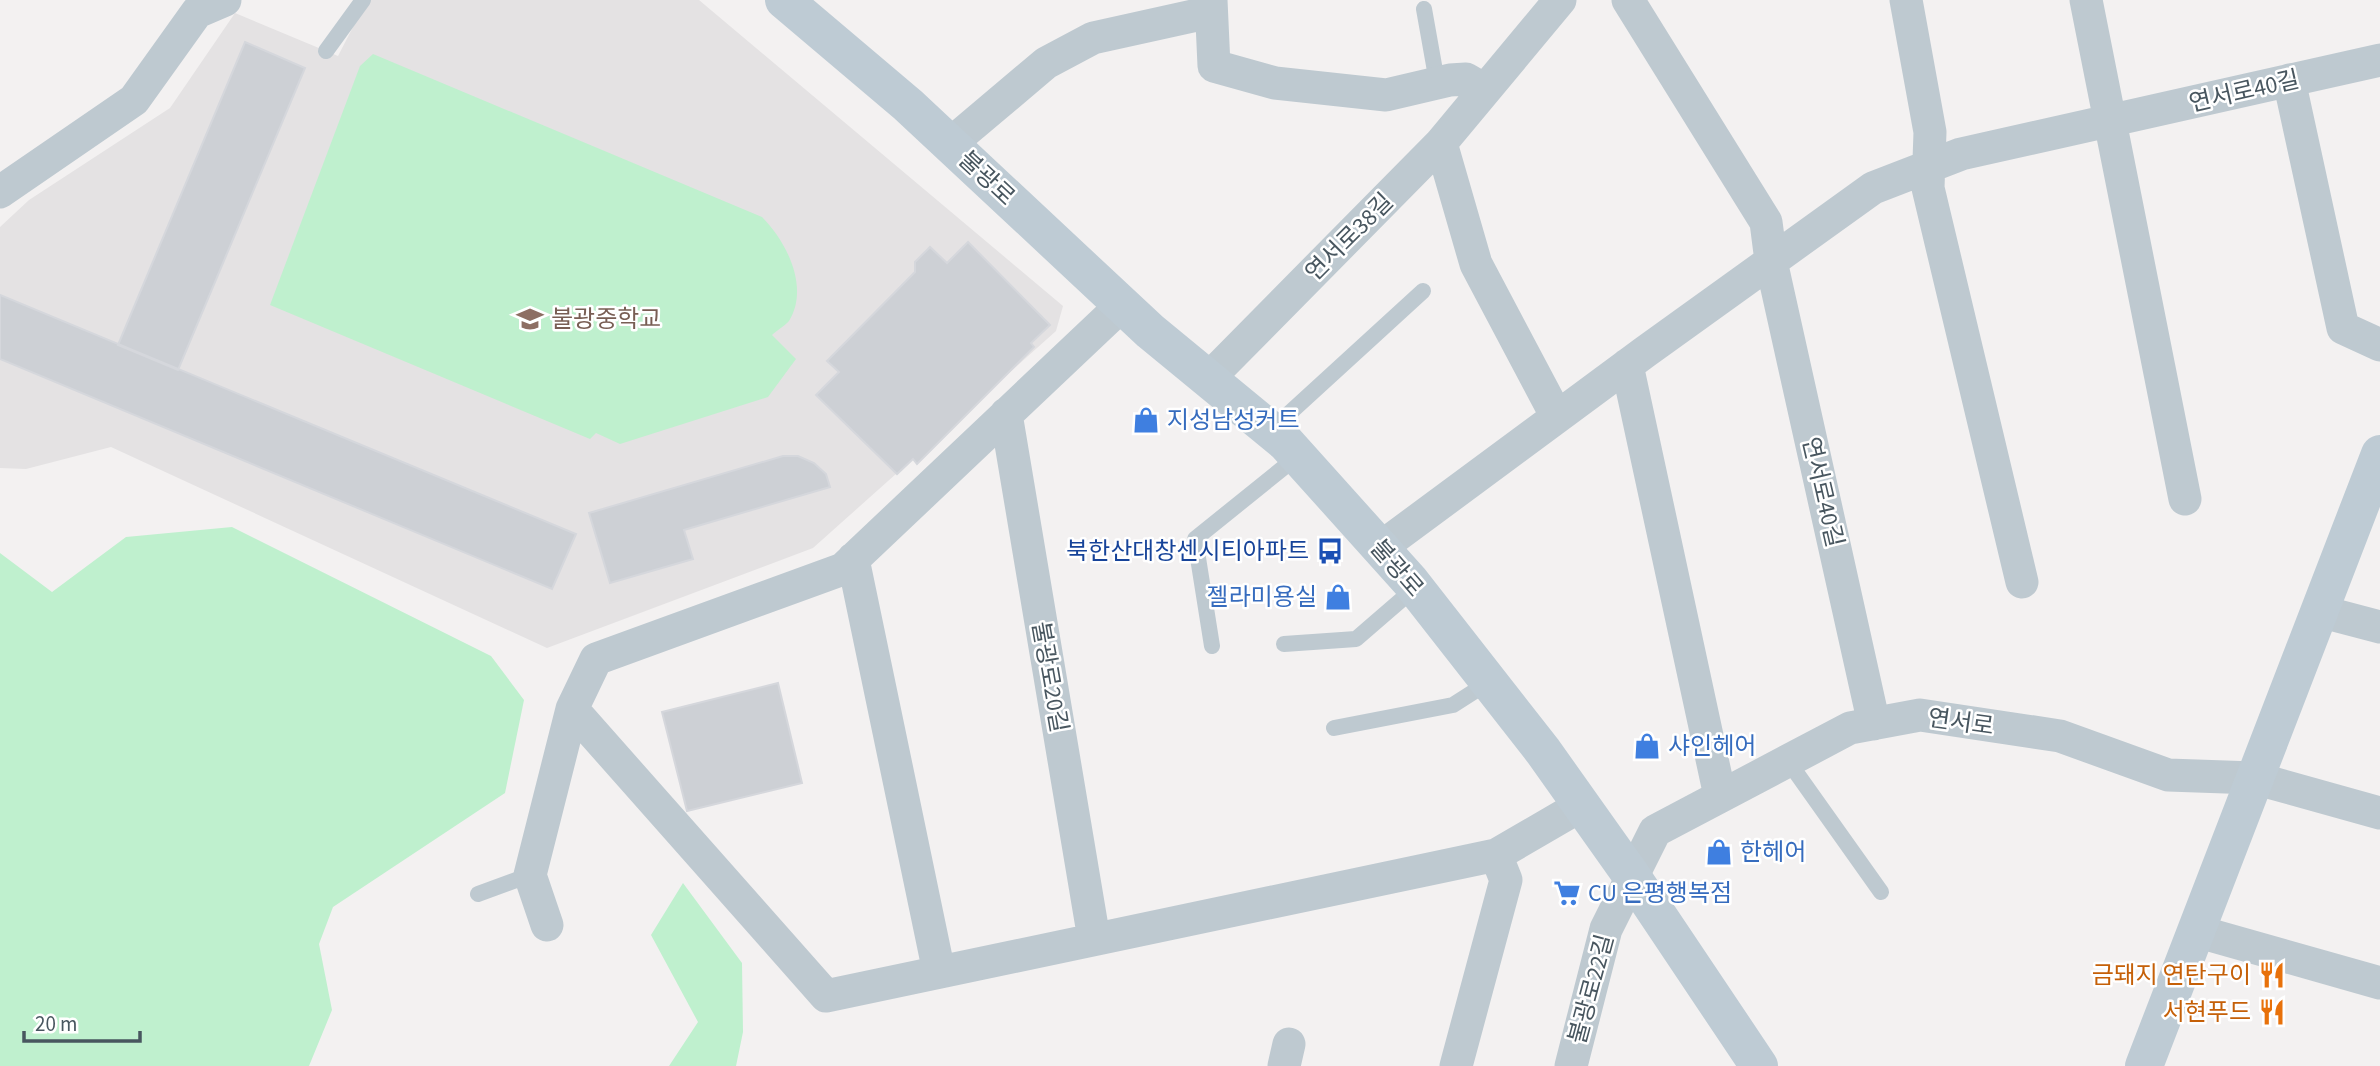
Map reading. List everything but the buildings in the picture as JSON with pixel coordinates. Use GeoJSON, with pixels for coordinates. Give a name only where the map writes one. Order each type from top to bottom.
{"type":"FeatureCollection","features":[{"type":"Feature","properties":{"kind":"main road","name":"불광로"},"geometry":{"type":"LineString","coordinates":[[784,0],[950,144],[1122,304],[1284,443],[1415,588],[1489,682],[1582,805],[1759,1066]]}},
{"type":"Feature","properties":{"kind":"main road"},"geometry":{"type":"LineString","coordinates":[[2144,1066],[2380,454]]}},
{"type":"Feature","properties":{"kind":"street"},"geometry":{"type":"LineString","coordinates":[[0,192],[134,100],[197,12],[225,0]]}},
{"type":"Feature","properties":{"kind":"street","name":"연서로38길"},"geometry":{"type":"LineString","coordinates":[[1208,379],[1441,143],[1560,0]]}},
{"type":"Feature","properties":{"kind":"street","name":"연서로40길"},"geometry":{"type":"LineString","coordinates":[[1628,0],[1766,222],[1771,261],[1874,724]]}},
{"type":"Feature","properties":{"kind":"street"},"geometry":{"type":"LineString","coordinates":[[1906,0],[1930,132],[1927,188],[2022,582]]}},
{"type":"Feature","properties":{"kind":"street"},"geometry":{"type":"LineString","coordinates":[[2086,0],[2185,499]]}},
{"type":"Feature","properties":{"kind":"street"},"geometry":{"type":"LineString","coordinates":[[1211,6],[1214,66],[1275,83],[1386,94],[1437,82],[1466,79],[1485,90]]}},
{"type":"Feature","properties":{"kind":"street","name":"불광로"},"geometry":{"type":"LineString","coordinates":[[950,144],[1046,62],[1093,38],[1211,6]]}},
{"type":"Feature","properties":{"kind":"street","name":"연서로40길"},"geometry":{"type":"LineString","coordinates":[[1380,548],[1627,365],[1873,188],[1961,154],[2380,60]]}},
{"type":"Feature","properties":{"kind":"street"},"geometry":{"type":"LineString","coordinates":[[2289,80],[2343,328],[2380,345]]}},
{"type":"Feature","properties":{"kind":"street"},"geometry":{"type":"LineString","coordinates":[[1441,143],[1476,264],[1558,417]]}},
{"type":"Feature","properties":{"kind":"street"},"geometry":{"type":"LineString","coordinates":[[547,925],[530,874],[572,709],[596,659],[844,569],[1122,304]]}},
{"type":"Feature","properties":{"kind":"street"},"geometry":{"type":"LineString","coordinates":[[1627,365],[1720,796]]}},
{"type":"Feature","properties":{"kind":"street","name":"불광로20길"},"geometry":{"type":"LineString","coordinates":[[1006,414],[1094,939]]}},
{"type":"Feature","properties":{"kind":"street"},"geometry":{"type":"LineString","coordinates":[[853,559],[939,972]]}},
{"type":"Feature","properties":{"kind":"street"},"geometry":{"type":"LineString","coordinates":[[2319,611],[2380,627]]}},
{"type":"Feature","properties":{"kind":"street"},"geometry":{"type":"LineString","coordinates":[[572,709],[826,996],[1496,855],[1582,805]]}},
{"type":"Feature","properties":{"kind":"street","name":"연서로"},"geometry":{"type":"LineString","coordinates":[[1720,796],[1850,728],[1920,715],[2060,736],[2168,775],[2254,778],[2380,813]]}},
{"type":"Feature","properties":{"kind":"street","name":"불광로22길"},"geometry":{"type":"LineString","coordinates":[[1571,1066],[1605,929],[1655,831],[1720,796]]}},
{"type":"Feature","properties":{"kind":"street"},"geometry":{"type":"LineString","coordinates":[[1456,1066],[1506,880],[1496,855]]}},
{"type":"Feature","properties":{"kind":"street"},"geometry":{"type":"LineString","coordinates":[[2196,931],[2380,983]]}},
{"type":"Feature","properties":{"kind":"lane"},"geometry":{"type":"LineString","coordinates":[[326,51],[363,0]]}},
{"type":"Feature","properties":{"kind":"lane"},"geometry":{"type":"LineString","coordinates":[[1424,9],[1437,82]]}},
{"type":"Feature","properties":{"kind":"lane"},"geometry":{"type":"LineString","coordinates":[[1212,646],[1195,538],[1423,291]]}},
{"type":"Feature","properties":{"kind":"lane"},"geometry":{"type":"LineString","coordinates":[[1284,643],[1356,639],[1415,588]]}},
{"type":"Feature","properties":{"kind":"lane"},"geometry":{"type":"LineString","coordinates":[[1334,728],[1453,705],[1489,682]]}},
{"type":"Feature","properties":{"kind":"lane"},"geometry":{"type":"LineString","coordinates":[[1788,761],[1881,892]]}},
{"type":"Feature","properties":{"kind":"lane"},"geometry":{"type":"LineString","coordinates":[[478,894],[530,874]]}},
{"type":"Feature","properties":{"kind":"shaded area","name":"불광중학교"},"geometry":{"type":"Polygon","coordinates":[[[367,0],[699,0],[1063,306],[1056,331],[813,548],[547,648],[111,447],[26,469],[0,468],[0,227],[29,200],[170,108],[235,13],[338,56],[367,0]]]}},
{"type":"Feature","properties":{"kind":"green space"},"geometry":{"type":"Polygon","coordinates":[[[373,54],[762,217],[787,251],[796,279],[797,294],[789,321],[772,335],[796,359],[768,397],[620,444],[596,433],[590,439],[270,305],[360,66],[373,54]]]}},
{"type":"Feature","properties":{"kind":"green space"},"geometry":{"type":"Polygon","coordinates":[[[232,527],[491,656],[524,700],[505,793],[333,907],[319,944],[332,1010],[309,1066],[0,1066],[0,553],[52,592],[126,537],[232,527]]]}},
{"type":"Feature","properties":{"kind":"green space"},"geometry":{"type":"Polygon","coordinates":[[[683,883],[742,963],[743,1032],[736,1066],[669,1066],[698,1022],[651,935],[683,883]]]}},
{"type":"Feature","properties":{"kind":"place","name":"불광중학교"},"geometry":{"type":"Point","coordinates":[530,319]}},
{"type":"Feature","properties":{"kind":"place","name":"지성남성커트"},"geometry":{"type":"Point","coordinates":[1146,420]}},
{"type":"Feature","properties":{"kind":"place","name":"북한산대창센시티아파트"},"geometry":{"type":"Point","coordinates":[1330,551]}},
{"type":"Feature","properties":{"kind":"place","name":"젤라미용실"},"geometry":{"type":"Point","coordinates":[1338,597]}},
{"type":"Feature","properties":{"kind":"place","name":"샤인헤어"},"geometry":{"type":"Point","coordinates":[1647,746]}},
{"type":"Feature","properties":{"kind":"place","name":"한헤어"},"geometry":{"type":"Point","coordinates":[1719,852]}},
{"type":"Feature","properties":{"kind":"place","name":"CU 은평행복점"},"geometry":{"type":"Point","coordinates":[1567,893]}},
{"type":"Feature","properties":{"kind":"place","name":"금돼지 연탄구이"},"geometry":{"type":"Point","coordinates":[2272,975]}},
{"type":"Feature","properties":{"kind":"place","name":"서현푸드"},"geometry":{"type":"Point","coordinates":[2272,1012]}}]}
